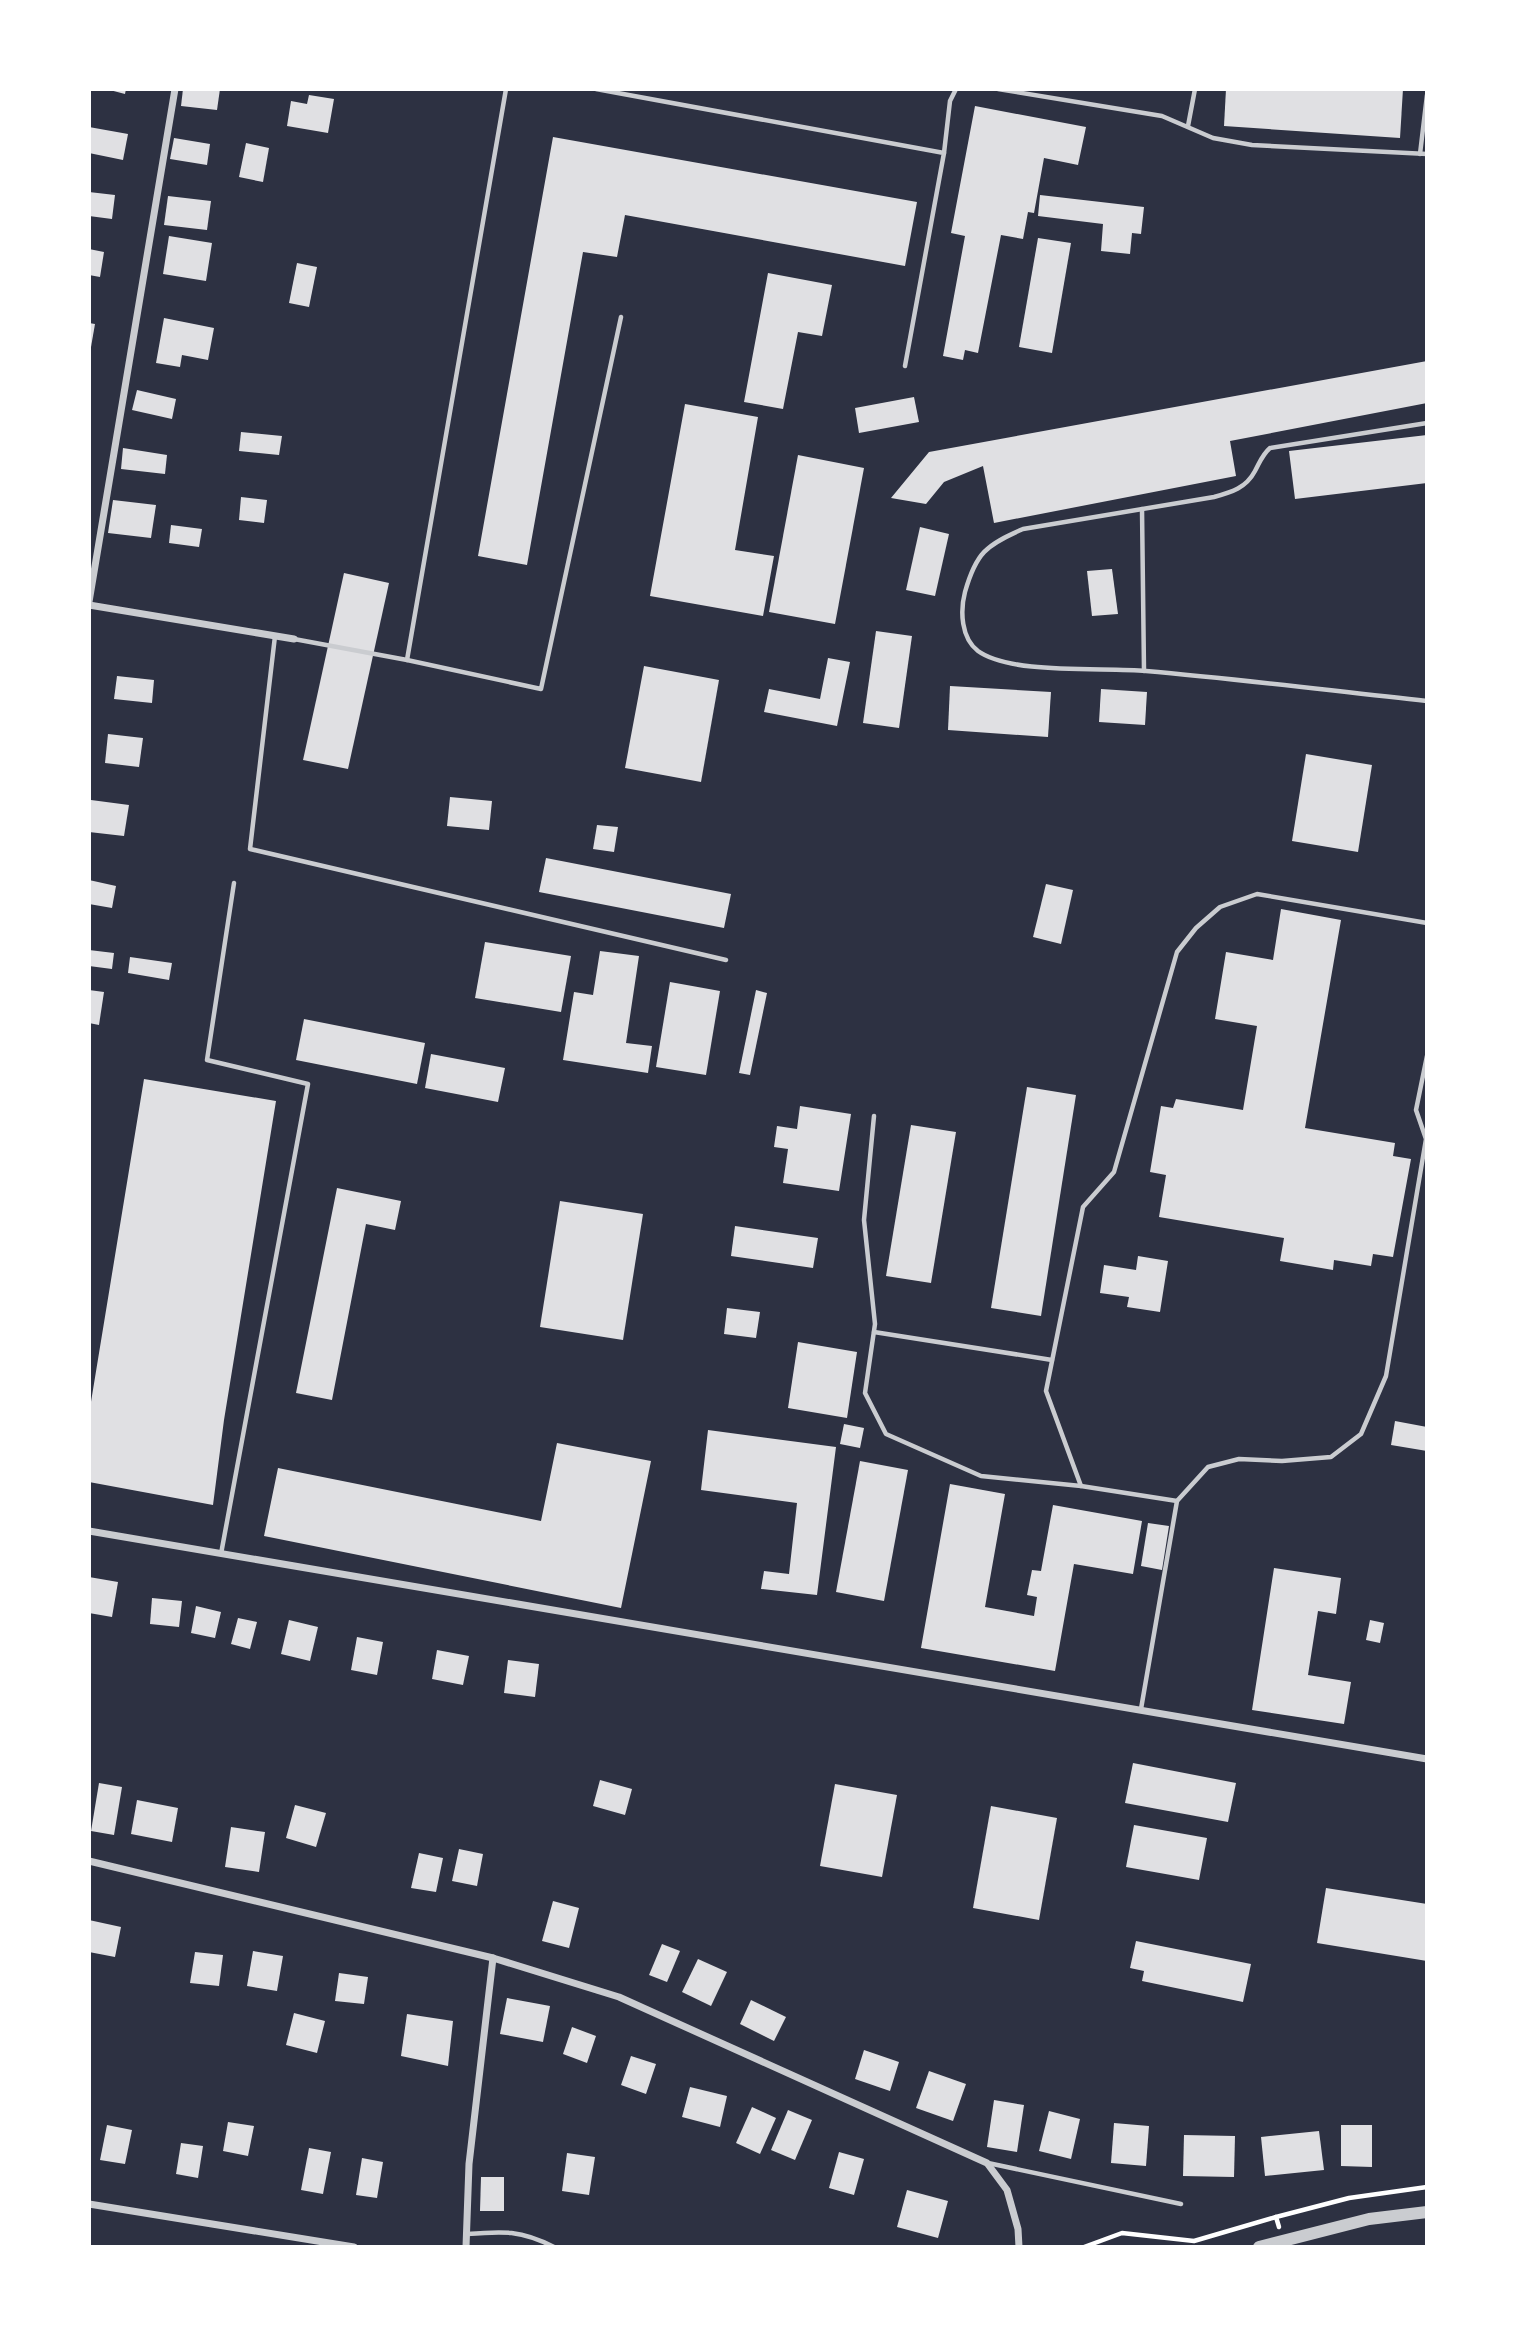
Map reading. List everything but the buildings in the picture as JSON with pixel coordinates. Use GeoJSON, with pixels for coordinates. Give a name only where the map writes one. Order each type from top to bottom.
{"type":"FeatureCollection","features":[{"type":"Feature","properties":{"kind":"street"},"geometry":{"type":"LineString","coordinates":[[176,89],[89,604],[294,639]]}},
{"type":"Feature","properties":{"kind":"street"},"geometry":{"type":"LineString","coordinates":[[89,1531],[1427,1759]]}},
{"type":"Feature","properties":{"kind":"street"},"geometry":{"type":"LineString","coordinates":[[89,1861],[493,1958],[619,1997],[987,2163],[1007,2190],[1018,2229],[1019,2247]]}},
{"type":"Feature","properties":{"kind":"street"},"geometry":{"type":"LineString","coordinates":[[466,2247],[469,2164],[493,1958]]}},
{"type":"Feature","properties":{"kind":"street"},"geometry":{"type":"LineString","coordinates":[[89,2204],[354,2247]]}},
{"type":"Feature","properties":{"kind":"street"},"geometry":{"type":"LineString","coordinates":[[1259,2247],[1368,2219],[1427,2212]]}},
{"type":"Feature","properties":{"kind":"lane"},"geometry":{"type":"LineString","coordinates":[[407,660],[506,89]]}},
{"type":"Feature","properties":{"kind":"lane"},"geometry":{"type":"LineString","coordinates":[[596,89],[944,153]]}},
{"type":"Feature","properties":{"kind":"lane"},"geometry":{"type":"LineString","coordinates":[[905,366],[944,153],[950,101],[956,89]]}},
{"type":"Feature","properties":{"kind":"lane"},"geometry":{"type":"LineString","coordinates":[[998,89],[1162,116],[1213,138],[1252,145],[1424,154],[1427,95]]}},
{"type":"Feature","properties":{"kind":"lane"},"geometry":{"type":"LineString","coordinates":[[1188,127],[1195,89]]}},
{"type":"Feature","properties":{"kind":"lane"},"geometry":{"type":"LineString","coordinates":[[294,639],[541,689],[621,317]]}},
{"type":"Feature","properties":{"kind":"lane"},"geometry":{"type":"LineString","coordinates":[[1427,423],[1270,448],[1260,458],[1248,482],[1238,490],[1214,497],[1023,529],[999,539],[977,558],[964,595],[962,624],[967,638],[976,650],[991,659],[1015,666],[1144,671],[1427,701]]}},
{"type":"Feature","properties":{"kind":"lane"},"geometry":{"type":"LineString","coordinates":[[1142,509],[1144,671]]}},
{"type":"Feature","properties":{"kind":"lane"},"geometry":{"type":"LineString","coordinates":[[275,635],[250,849],[726,960]]}},
{"type":"Feature","properties":{"kind":"lane"},"geometry":{"type":"LineString","coordinates":[[221,1555],[308,1084],[207,1060],[234,883]]}},
{"type":"Feature","properties":{"kind":"lane"},"geometry":{"type":"LineString","coordinates":[[1081,1486],[1046,1391],[1083,1207],[1114,1172],[1177,952],[1196,928],[1220,907],[1257,894],[1427,923]]}},
{"type":"Feature","properties":{"kind":"lane"},"geometry":{"type":"LineString","coordinates":[[1141,1709],[1177,1501],[1208,1467],[1239,1459],[1282,1461],[1331,1457],[1361,1434],[1386,1376],[1426,1139],[1416,1110],[1427,1056]]}},
{"type":"Feature","properties":{"kind":"lane"},"geometry":{"type":"LineString","coordinates":[[874,1115],[864,1220],[875,1324],[865,1393],[886,1434],[981,1476],[1081,1486],[1177,1501]]}},
{"type":"Feature","properties":{"kind":"lane"},"geometry":{"type":"LineString","coordinates":[[874,1332],[1052,1360]]}},
{"type":"Feature","properties":{"kind":"lane"},"geometry":{"type":"LineString","coordinates":[[987,2163],[1181,2204]]}},
{"type":"Feature","properties":{"kind":"lane"},"geometry":{"type":"LineString","coordinates":[[467,2234],[507,2231],[541,2240],[554,2247]]}},
{"type":"Feature","properties":{"kind":"path"},"geometry":{"type":"LineString","coordinates":[[1087,2246],[1122,2233],[1194,2241],[1349,2198],[1427,2187]]}},
{"type":"Feature","properties":{"kind":"path"},"geometry":{"type":"LineString","coordinates":[[1276,2217],[1283,2241]]}}]}
